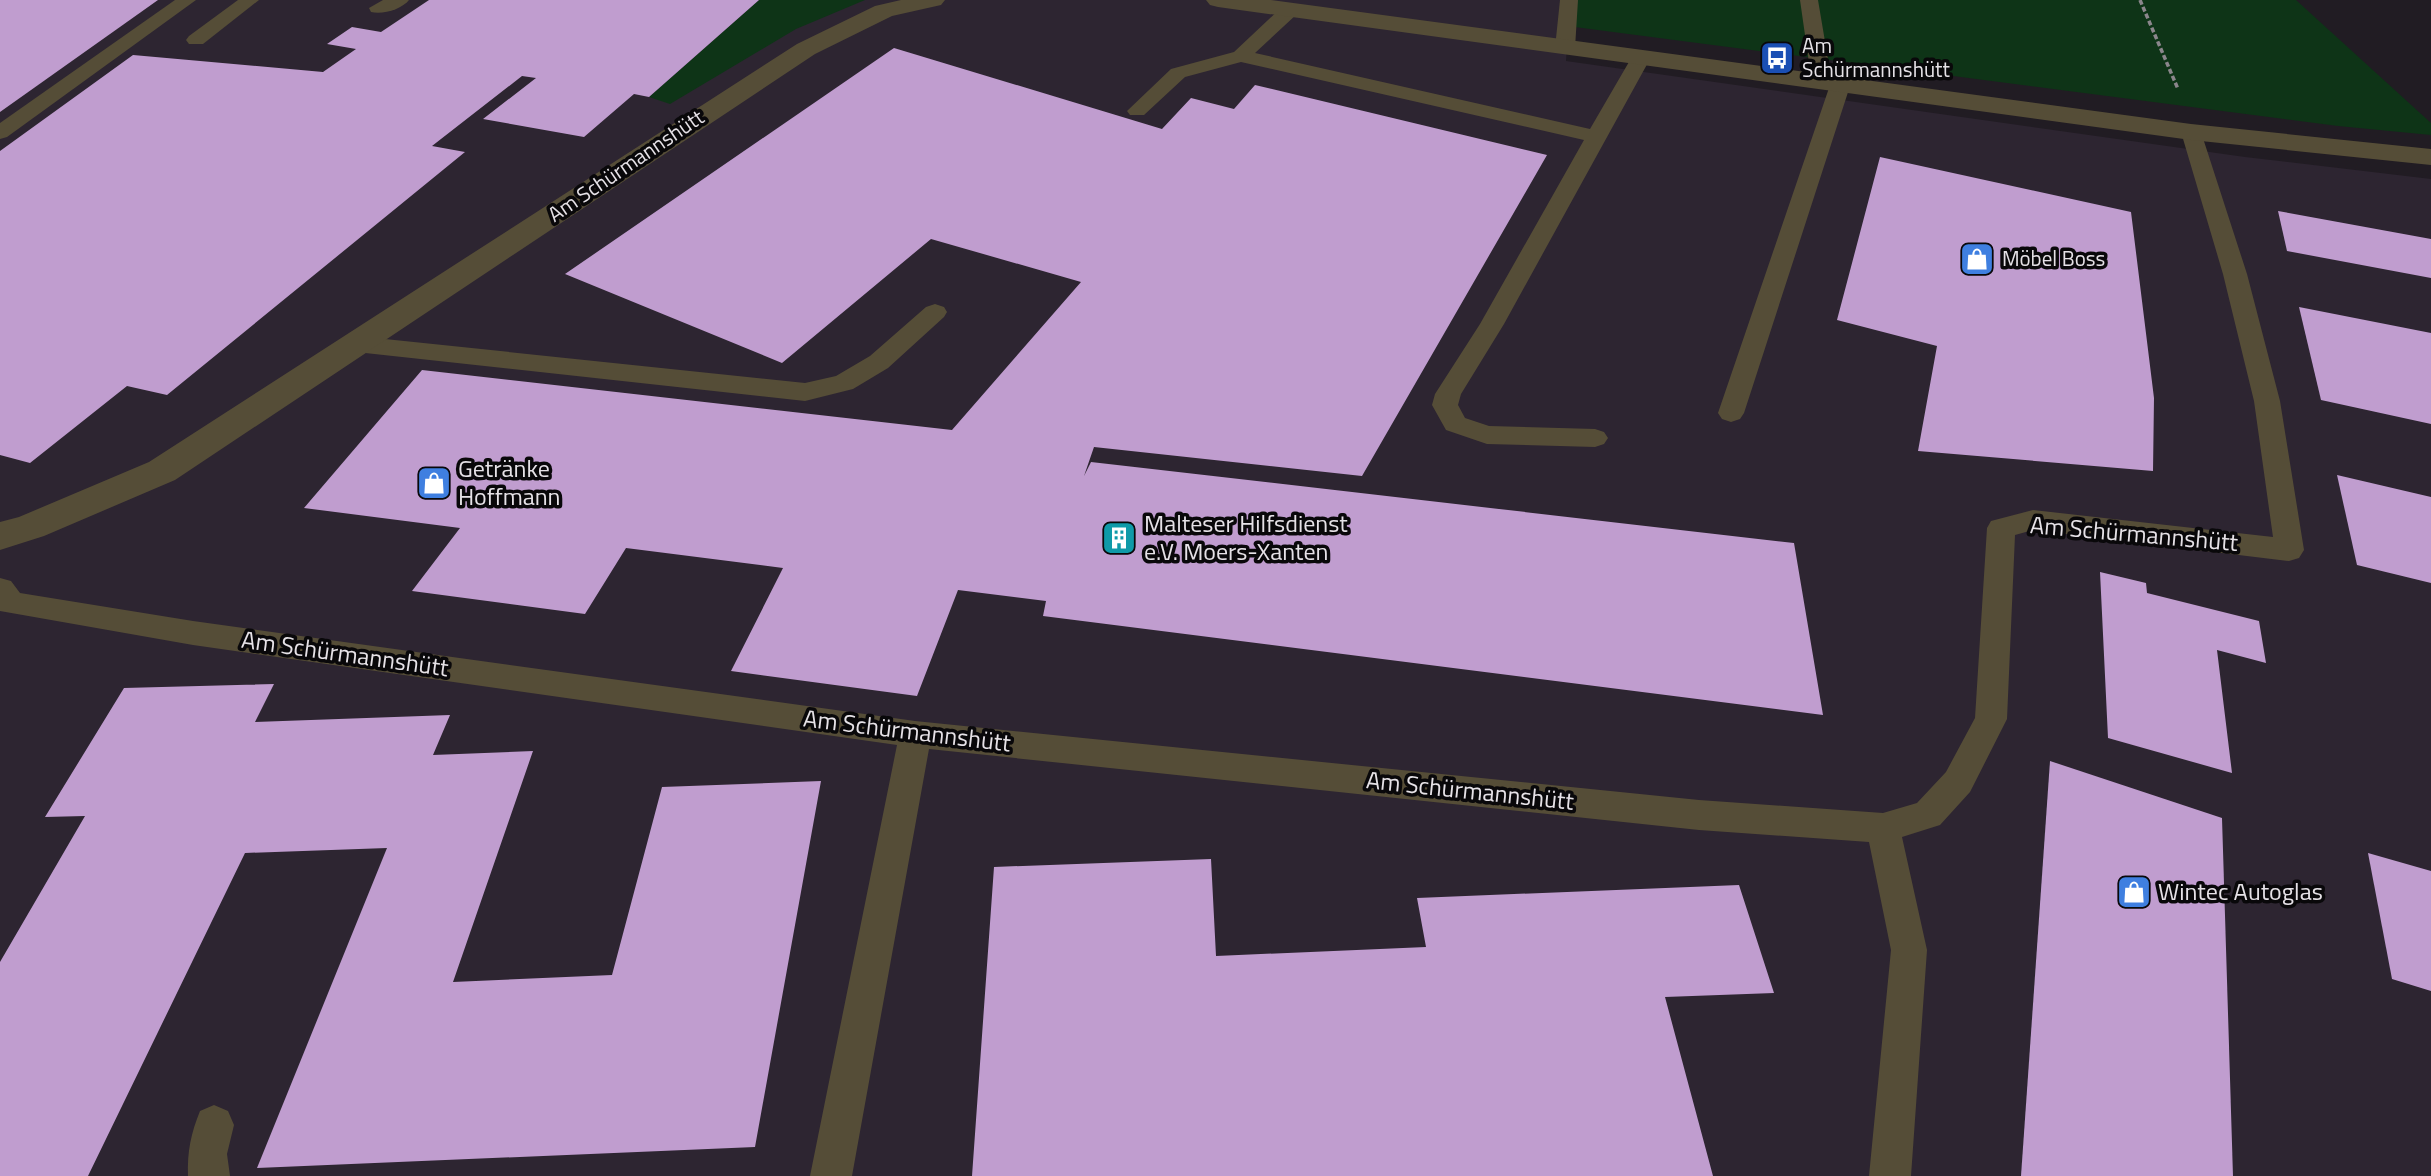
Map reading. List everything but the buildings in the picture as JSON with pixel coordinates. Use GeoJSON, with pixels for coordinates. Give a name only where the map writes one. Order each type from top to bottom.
{"type":"FeatureCollection","features":[{"type":"Feature","properties":{"kind":"street","name":"Am Schürmannshütt"},"geometry":{"type":"LineString","coordinates":[[0,536],[31,527],[162,471],[806,49],[884,11],[933,0]]}},
{"type":"Feature","properties":{"kind":"street"},"geometry":{"type":"LineString","coordinates":[[1218,0],[2191,132],[2431,157]]}},
{"type":"Feature","properties":{"kind":"lane"},"geometry":{"type":"LineString","coordinates":[[0,134],[187,0]]}},
{"type":"Feature","properties":{"kind":"lane"},"geometry":{"type":"LineString","coordinates":[[196,40],[250,0]]}},
{"type":"Feature","properties":{"kind":"lane"},"geometry":{"type":"LineString","coordinates":[[378,8],[400,0]]}},
{"type":"Feature","properties":{"kind":"lane"},"geometry":{"type":"LineString","coordinates":[[1565,48],[1569,0]]}},
{"type":"Feature","properties":{"kind":"lane"},"geometry":{"type":"LineString","coordinates":[[1731,413],[1831,85],[1809,0]]}},
{"type":"Feature","properties":{"kind":"lane"},"geometry":{"type":"LineString","coordinates":[[1241,56],[1290,10]]}},
{"type":"Feature","properties":{"kind":"lane"},"geometry":{"type":"LineString","coordinates":[[1137,111],[1178,73],[1241,56],[1597,137]]}},
{"type":"Feature","properties":{"kind":"lane"},"geometry":{"type":"LineString","coordinates":[[1595,438],[1487,435],[1455,424],[1445,405],[1448,394],[1492,324],[1640,59]]}},
{"type":"Feature","properties":{"kind":"lane","name":"Am Schürmannshütt"},"geometry":{"type":"LineString","coordinates":[[0,589],[11,603],[193,633],[915,734],[1699,815],[1883,828],[1928,815],[1958,782],[1992,719],[2001,528],[2033,520],[2289,550],[2267,401],[2235,274],[2191,132]]}},
{"type":"Feature","properties":{"kind":"lane"},"geometry":{"type":"LineString","coordinates":[[356,344],[805,392],[844,383],[879,362],[935,312]]}},
{"type":"Feature","properties":{"kind":"lane"},"geometry":{"type":"LineString","coordinates":[[831,1176],[915,734]]}},
{"type":"Feature","properties":{"kind":"lane"},"geometry":{"type":"LineString","coordinates":[[1883,828],[1909,950],[1890,1176]]}},
{"type":"Feature","properties":{"kind":"lane"},"geometry":{"type":"LineString","coordinates":[[209,1176],[207,1154],[214,1125]]}},
{"type":"Feature","properties":{"kind":"path"},"geometry":{"type":"LineString","coordinates":[[2140,0],[2185,106],[2191,132]]}},
{"type":"Feature","properties":{"kind":"shaded area"},"geometry":{"type":"Polygon","coordinates":[[[0,0],[1570,0],[1566,61],[2245,157],[2431,179],[2431,1176],[0,1176],[0,0]]]}},
{"type":"Feature","properties":{"kind":"green space"},"geometry":{"type":"Polygon","coordinates":[[[759,0],[865,0],[796,29],[670,104],[649,97],[759,0]]]}},
{"type":"Feature","properties":{"kind":"green space"},"geometry":{"type":"Polygon","coordinates":[[[1570,0],[2296,0],[2431,123],[2431,135],[2338,126],[1567,26],[1570,0]]]}},
{"type":"Feature","properties":{"kind":"place","name":"Am Schürmannshütt"},"geometry":{"type":"Point","coordinates":[1777,58]}},
{"type":"Feature","properties":{"kind":"place","name":"Möbel Boss"},"geometry":{"type":"Point","coordinates":[1977,259]}},
{"type":"Feature","properties":{"kind":"place","name":"Getränke Hoffmann"},"geometry":{"type":"Point","coordinates":[434,483]}},
{"type":"Feature","properties":{"kind":"place","name":"Malteser Hilfsdienst e.V. Moers-Xanten"},"geometry":{"type":"Point","coordinates":[1119,538]}},
{"type":"Feature","properties":{"kind":"place","name":"Wintec Autoglas"},"geometry":{"type":"Point","coordinates":[2134,892]}}]}
